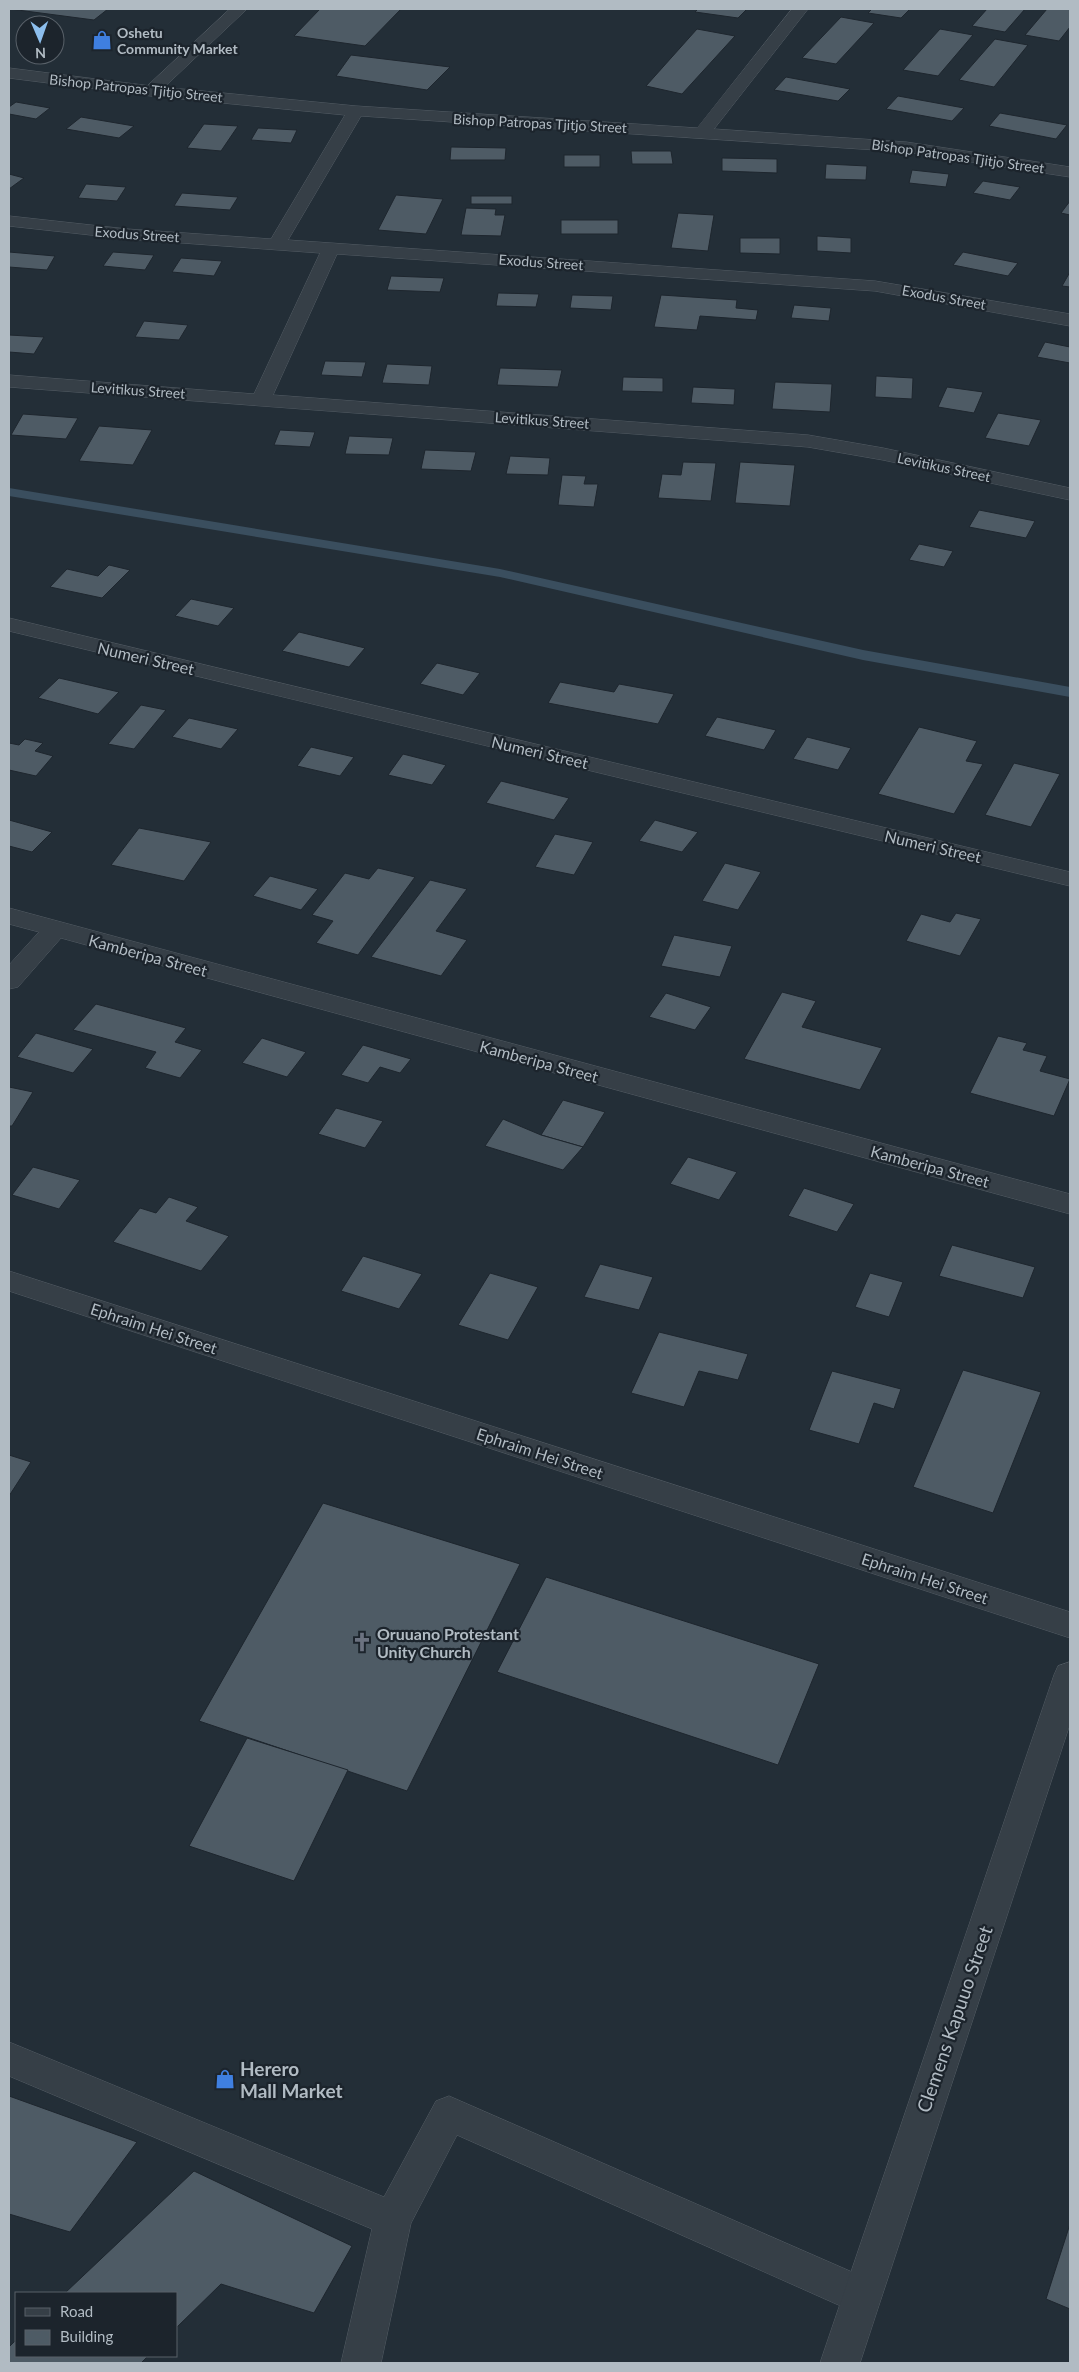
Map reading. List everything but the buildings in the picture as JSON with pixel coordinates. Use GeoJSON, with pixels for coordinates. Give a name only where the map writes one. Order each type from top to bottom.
{"type":"FeatureCollection","features":[{"type":"Feature","properties":{"kind":"street"},"geometry":{"type":"LineString","coordinates":[[151,91],[239,9]]}},
{"type":"Feature","properties":{"kind":"street"},"geometry":{"type":"LineString","coordinates":[[703,132],[800,9]]}},
{"type":"Feature","properties":{"kind":"street","name":"Bishop Patropas Tjitjo Street"},"geometry":{"type":"LineString","coordinates":[[9,73],[151,91],[356,111],[906,146],[1070,172]]}},
{"type":"Feature","properties":{"kind":"street"},"geometry":{"type":"LineString","coordinates":[[277,244],[356,111]]}},
{"type":"Feature","properties":{"kind":"street","name":"Exodus Street"},"geometry":{"type":"LineString","coordinates":[[9,221],[127,234],[875,286],[1070,320]]}},
{"type":"Feature","properties":{"kind":"street"},"geometry":{"type":"LineString","coordinates":[[261,399],[331,248]]}},
{"type":"Feature","properties":{"kind":"street","name":"Levitikus Street"},"geometry":{"type":"LineString","coordinates":[[9,381],[808,441],[892,456],[1070,494]]}},
{"type":"Feature","properties":{"kind":"street","name":"Numeri Street"},"geometry":{"type":"LineString","coordinates":[[9,625],[1070,879]]}},
{"type":"Feature","properties":{"kind":"street","name":"Kamberipa Street"},"geometry":{"type":"LineString","coordinates":[[9,916],[54,930],[1070,1204]]}},
{"type":"Feature","properties":{"kind":"street"},"geometry":{"type":"LineString","coordinates":[[9,981],[54,930]]}},
{"type":"Feature","properties":{"kind":"street","name":"Ephraim Hei Street"},"geometry":{"type":"LineString","coordinates":[[9,1281],[1070,1625]]}},
{"type":"Feature","properties":{"kind":"street","name":"Clemens Kapuuo Street"},"geometry":{"type":"LineString","coordinates":[[840,2363],[1070,1675]]}},
{"type":"Feature","properties":{"kind":"street"},"geometry":{"type":"LineString","coordinates":[[9,2059],[393,2219]]}},
{"type":"Feature","properties":{"kind":"street"},"geometry":{"type":"LineString","coordinates":[[361,2363],[393,2219],[449,2113],[861,2296]]}},
{"type":"Feature","properties":{"kind":"waterway"},"geometry":{"type":"LineString","coordinates":[[9,492],[500,573],[863,655],[1070,692]]}},
{"type":"Feature","properties":{"kind":"place","name":"Oshetu Community Market"},"geometry":{"type":"Point","coordinates":[102,40]}},
{"type":"Feature","properties":{"kind":"place","name":"Oruuano Protestant Unity Church"},"geometry":{"type":"Point","coordinates":[362,1642]}},
{"type":"Feature","properties":{"kind":"place","name":"Herero Mall Market"},"geometry":{"type":"Point","coordinates":[225,2079]}}]}
